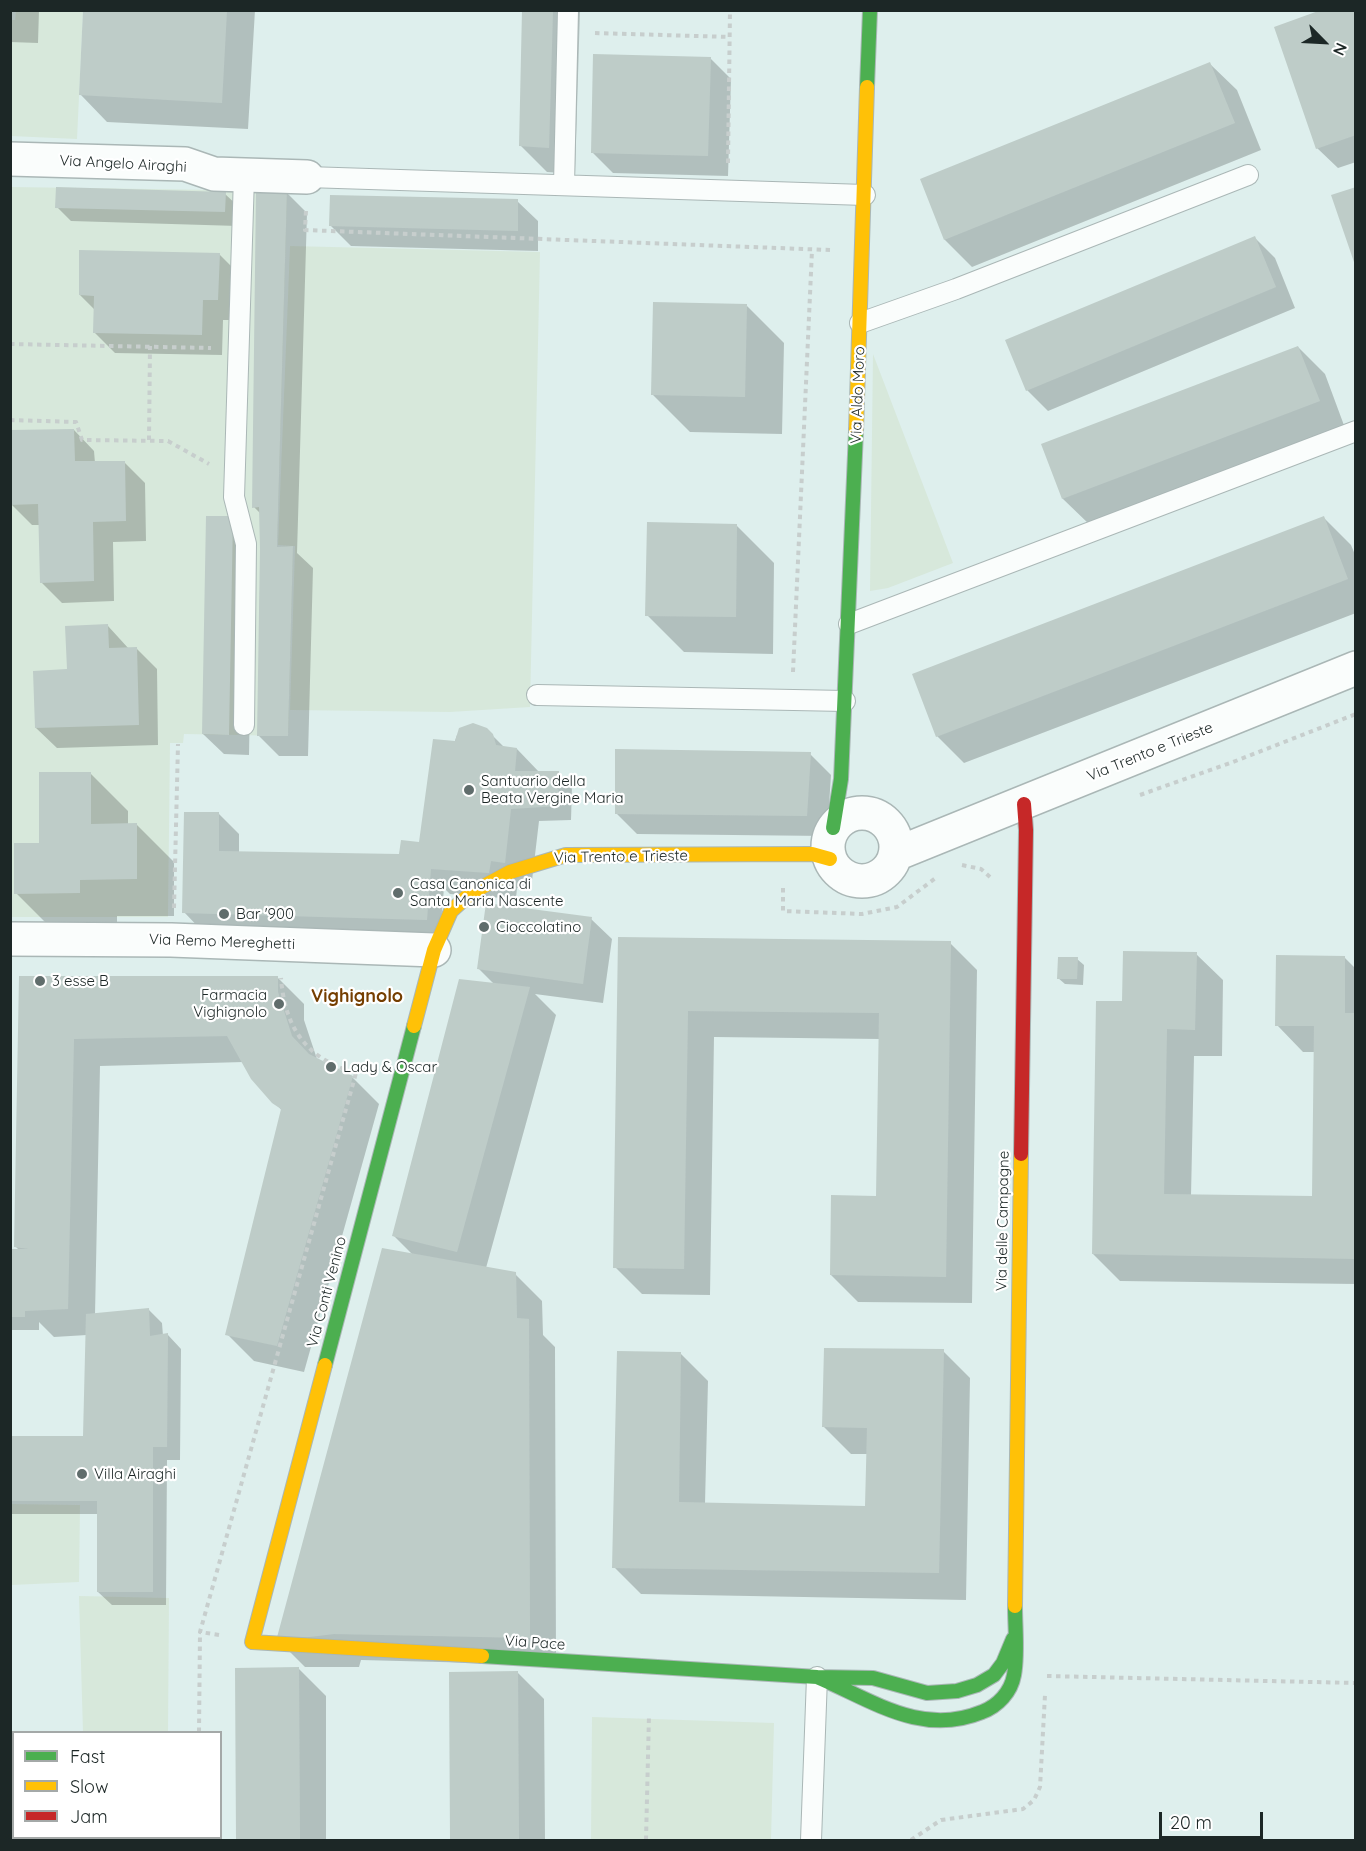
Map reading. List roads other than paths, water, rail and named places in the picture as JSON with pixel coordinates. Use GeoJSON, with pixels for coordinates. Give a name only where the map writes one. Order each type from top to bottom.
{"type":"FeatureCollection","features":[{"type":"Feature","properties":{"kind":"street","name":"Via Aldo Moro"},"geometry":{"type":"LineString","coordinates":[[812,851],[841,779],[849,624],[870,10]]}},
{"type":"Feature","properties":{"kind":"street","name":"Via Angelo Airaghi"},"geometry":{"type":"LineString","coordinates":[[10,159],[186,164],[214,174],[307,177]]}},
{"type":"Feature","properties":{"kind":"street","name":"Via Trento e Trieste"},"geometry":{"type":"LineString","coordinates":[[896,845],[948,851],[1023,804],[1356,668]]}},
{"type":"Feature","properties":{"kind":"street"},"geometry":{"type":"LineString","coordinates":[[841,779],[851,797],[865,812],[887,822],[896,845],[884,873],[874,879],[862,881],[841,874],[812,851],[848,815],[865,812]]}},
{"type":"Feature","properties":{"kind":"street","name":"Via delle Campagne"},"geometry":{"type":"LineString","coordinates":[[1013,1639],[1026,830],[1023,804]]}},
{"type":"Feature","properties":{"kind":"street","name":"Via Trento e Trieste"},"geometry":{"type":"LineString","coordinates":[[434,950],[442,928],[459,902],[487,884],[547,858],[566,855],[812,851]]}},
{"type":"Feature","properties":{"kind":"street","name":"Via Remo Mereghetti"},"geometry":{"type":"LineString","coordinates":[[10,939],[171,940],[434,950]]}},
{"type":"Feature","properties":{"kind":"street","name":"Via Conti Venino"},"geometry":{"type":"LineString","coordinates":[[252,1642],[434,950]]}},
{"type":"Feature","properties":{"kind":"street","name":"Via Pace"},"geometry":{"type":"LineString","coordinates":[[252,1642],[817,1677],[849,1675],[875,1678],[921,1692],[940,1694],[974,1686],[994,1675],[1006,1657],[1013,1639]]}},
{"type":"Feature","properties":{"kind":"street","name":"Via Pace"},"geometry":{"type":"LineString","coordinates":[[817,1677],[886,1711],[916,1720],[947,1720],[975,1715],[998,1704],[1009,1689],[1016,1659],[1013,1639]]}},
{"type":"Feature","properties":{"kind":"lane"},"geometry":{"type":"LineString","coordinates":[[564,185],[568,10]]}},
{"type":"Feature","properties":{"kind":"lane"},"geometry":{"type":"LineString","coordinates":[[860,323],[956,289],[1248,175]]}},
{"type":"Feature","properties":{"kind":"lane"},"geometry":{"type":"LineString","coordinates":[[244,176],[234,497],[246,544],[244,725]]}},
{"type":"Feature","properties":{"kind":"lane"},"geometry":{"type":"LineString","coordinates":[[307,177],[865,195]]}},
{"type":"Feature","properties":{"kind":"lane"},"geometry":{"type":"LineString","coordinates":[[849,624],[1356,431]]}},
{"type":"Feature","properties":{"kind":"lane"},"geometry":{"type":"LineString","coordinates":[[537,695],[845,701]]}},
{"type":"Feature","properties":{"kind":"lane"},"geometry":{"type":"LineString","coordinates":[[812,1840],[817,1677]]}},
{"type":"Feature","properties":{"kind":"place","name":"Santuario della Beata Vergine Maria"},"geometry":{"type":"Point","coordinates":[469,790]}},
{"type":"Feature","properties":{"kind":"place","name":"Casa Canonica di Santa Maria Nascente"},"geometry":{"type":"Point","coordinates":[398,893]}},
{"type":"Feature","properties":{"kind":"place","name":"Bar '900"},"geometry":{"type":"Point","coordinates":[224,914]}},
{"type":"Feature","properties":{"kind":"place","name":"Cioccolatino"},"geometry":{"type":"Point","coordinates":[484,927]}},
{"type":"Feature","properties":{"kind":"place","name":"3 esse B"},"geometry":{"type":"Point","coordinates":[40,981]}},
{"type":"Feature","properties":{"kind":"place","name":"Farmacia Vighignolo"},"geometry":{"type":"Point","coordinates":[279,1004]}},
{"type":"Feature","properties":{"kind":"place","name":"Lady & Oscar"},"geometry":{"type":"Point","coordinates":[331,1067]}},
{"type":"Feature","properties":{"kind":"place","name":"Villa Airaghi"},"geometry":{"type":"Point","coordinates":[82,1474]}},
{"type":"Feature","properties":{"kind":"district","name":"Vighignolo"},"geometry":{"type":"Point","coordinates":[357,997]}}]}
